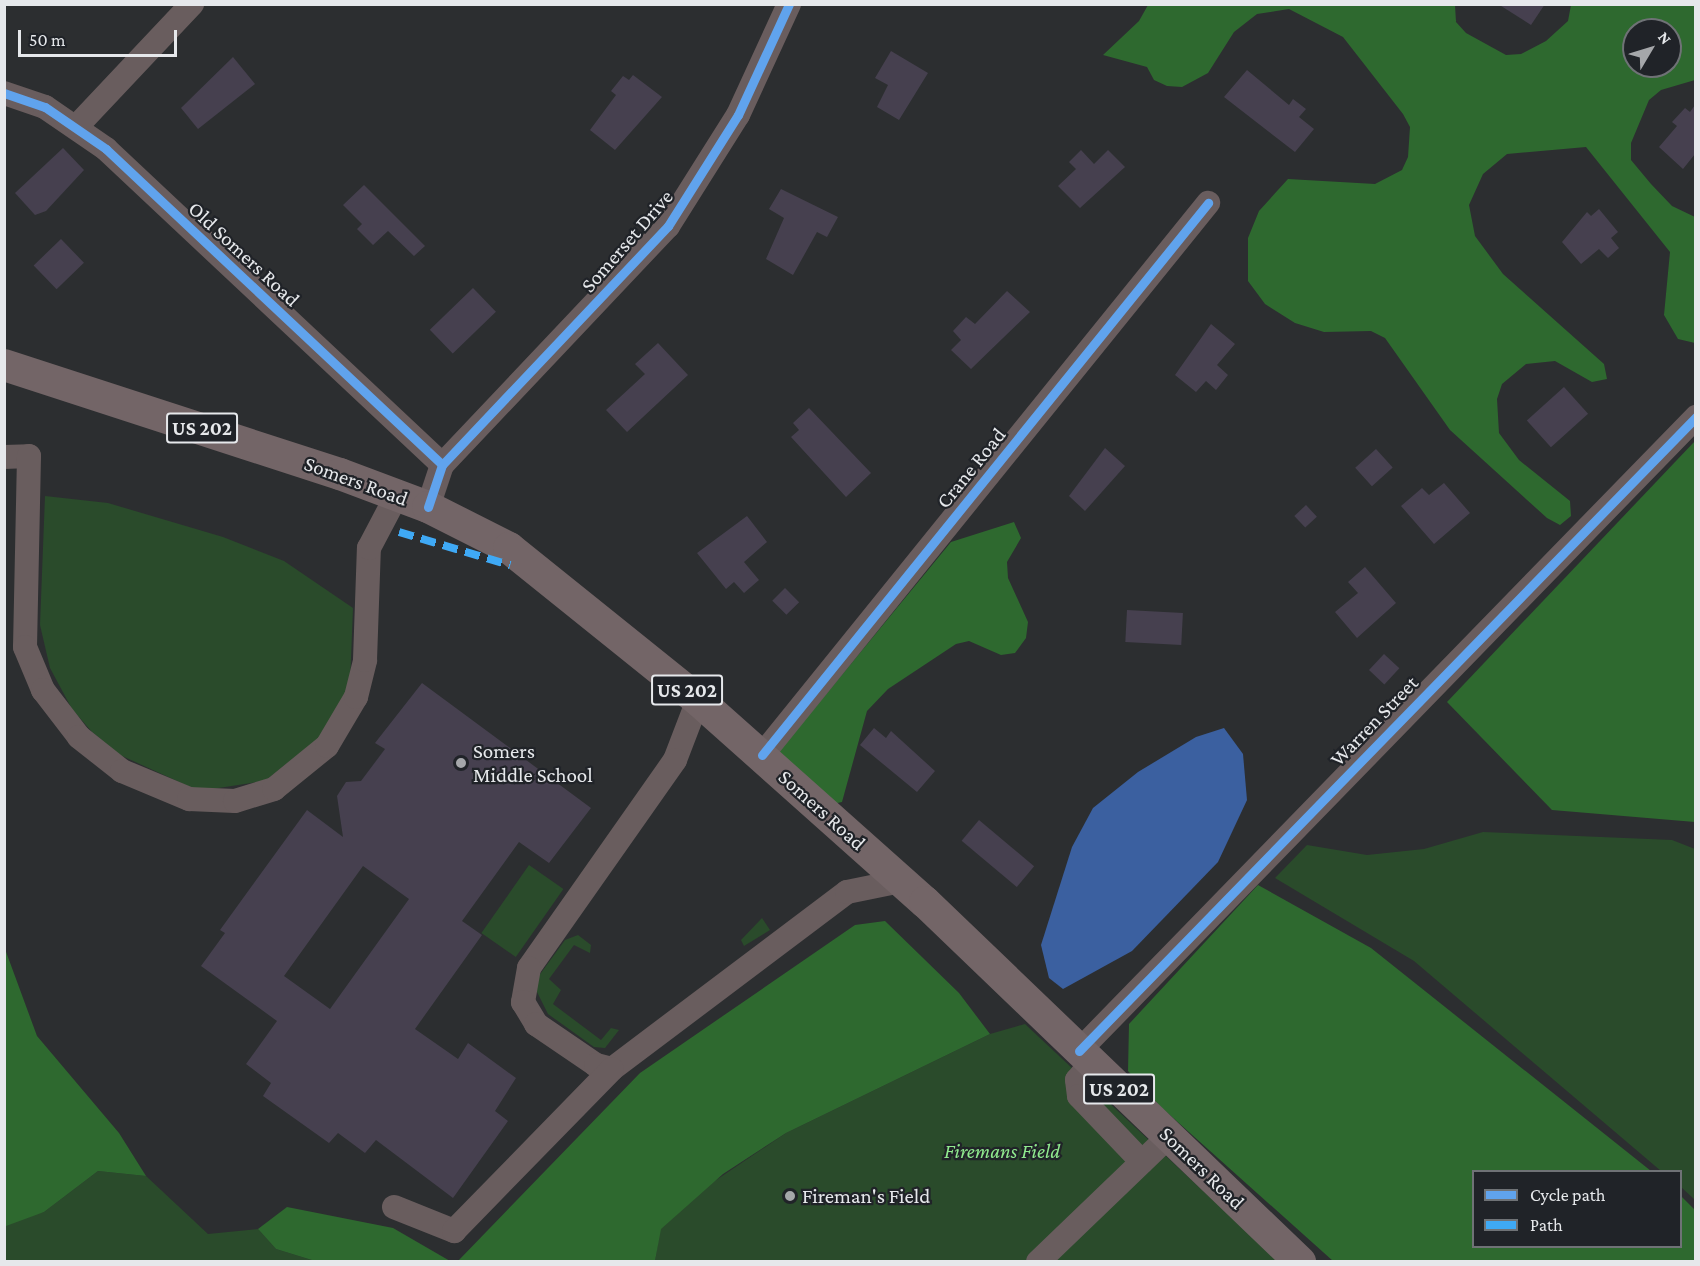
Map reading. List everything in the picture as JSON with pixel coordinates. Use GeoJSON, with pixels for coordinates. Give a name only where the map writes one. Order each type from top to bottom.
{"type":"FeatureCollection","features":[{"type":"Feature","properties":{"kind":"main road","name":"Somers Road"},"geometry":{"type":"LineString","coordinates":[[4,366],[397,495],[428,507],[509,548],[545,572],[762,755],[901,881],[1300,1262]]}},
{"type":"Feature","properties":{"kind":"street"},"geometry":{"type":"LineString","coordinates":[[77,126],[192,4]]}},
{"type":"Feature","properties":{"kind":"street","name":"Somerset Drive"},"geometry":{"type":"LineString","coordinates":[[442,465],[668,226],[738,116],[789,4]]}},
{"type":"Feature","properties":{"kind":"street","name":"Old Somers Road"},"geometry":{"type":"LineString","coordinates":[[4,93],[77,126],[442,465]]}},
{"type":"Feature","properties":{"kind":"street","name":"Crane Road"},"geometry":{"type":"LineString","coordinates":[[762,755],[1208,203]]}},
{"type":"Feature","properties":{"kind":"street","name":"Warren Street"},"geometry":{"type":"LineString","coordinates":[[1142,1162],[1079,1096],[1077,1080],[1085,1057],[1695,417]]}},
{"type":"Feature","properties":{"kind":"street"},"geometry":{"type":"LineString","coordinates":[[4,457],[29,456],[25,647],[43,690],[79,737],[122,771],[189,799],[235,801],[274,789],[327,746],[356,696],[365,660],[369,548],[397,495]]}},
{"type":"Feature","properties":{"kind":"street"},"geometry":{"type":"LineString","coordinates":[[428,507],[442,465]]}},
{"type":"Feature","properties":{"kind":"street"},"geometry":{"type":"LineString","coordinates":[[612,1069],[596,1065],[536,1024],[523,1002],[523,984],[675,760],[698,700]]}},
{"type":"Feature","properties":{"kind":"street"},"geometry":{"type":"LineString","coordinates":[[394,1207],[454,1231],[612,1069],[848,892],[901,881]]}},
{"type":"Feature","properties":{"kind":"street"},"geometry":{"type":"LineString","coordinates":[[1038,1262],[1169,1136]]}},
{"type":"Feature","properties":{"kind":"green space"},"geometry":{"type":"Polygon","coordinates":[[[1148,5],[1455,5],[1456,22],[1466,33],[1506,55],[1521,54],[1546,41],[1568,21],[1571,5],[1695,5],[1695,80],[1661,90],[1649,100],[1631,143],[1631,160],[1672,206],[1695,217],[1695,343],[1678,339],[1664,315],[1670,252],[1586,147],[1507,154],[1483,174],[1469,205],[1475,236],[1503,274],[1604,364],[1607,379],[1592,382],[1555,361],[1526,364],[1502,384],[1497,399],[1499,433],[1519,460],[1570,501],[1571,516],[1560,525],[1547,518],[1450,430],[1385,338],[1371,331],[1324,332],[1295,323],[1265,304],[1248,281],[1248,238],[1259,211],[1288,179],[1375,184],[1402,170],[1408,157],[1410,127],[1403,114],[1343,37],[1289,9],[1257,14],[1234,32],[1208,73],[1182,87],[1167,86],[1154,80],[1147,67],[1103,55],[1139,21],[1148,5]]]}},
{"type":"Feature","properties":{"kind":"green space"},"geometry":{"type":"Polygon","coordinates":[[[1695,441],[1695,822],[1552,810],[1447,702],[1695,441]]]}},
{"type":"Feature","properties":{"kind":"green space"},"geometry":{"type":"Polygon","coordinates":[[[45,496],[108,503],[223,537],[284,561],[353,608],[350,684],[324,734],[265,781],[199,791],[120,755],[92,732],[72,709],[50,668],[40,625],[45,496]]]}},
{"type":"Feature","properties":{"kind":"green space"},"geometry":{"type":"Polygon","coordinates":[[[1014,522],[1021,538],[1007,562],[1008,578],[1028,622],[1026,638],[1015,653],[1001,655],[969,641],[956,644],[888,689],[867,711],[842,802],[828,805],[777,754],[951,542],[1014,522]]]}},
{"type":"Feature","properties":{"kind":"green space"},"geometry":{"type":"Polygon","coordinates":[[[1483,832],[1672,840],[1695,849],[1695,1200],[1682,1188],[1682,1170],[1660,1170],[1414,961],[1275,878],[1307,845],[1367,855],[1424,849],[1483,832]]]}},
{"type":"Feature","properties":{"kind":"green space"},"geometry":{"type":"Polygon","coordinates":[[[529,865],[563,889],[516,957],[481,933],[529,865]]]}},
{"type":"Feature","properties":{"kind":"green space"},"geometry":{"type":"Polygon","coordinates":[[[1258,885],[1371,948],[1650,1170],[1472,1170],[1472,1248],[1682,1248],[1682,1197],[1695,1210],[1695,1261],[1333,1261],[1161,1107],[1128,1071],[1129,1024],[1258,885]]]}},
{"type":"Feature","properties":{"kind":"green space"},"geometry":{"type":"Polygon","coordinates":[[[762,918],[770,930],[744,946],[741,940],[762,918]]]}},
{"type":"Feature","properties":{"kind":"green space"},"geometry":{"type":"Polygon","coordinates":[[[885,921],[959,993],[990,1034],[786,1133],[723,1174],[661,1229],[655,1261],[458,1261],[640,1073],[855,925],[885,921]]]}},
{"type":"Feature","properties":{"kind":"green space"},"geometry":{"type":"Polygon","coordinates":[[[578,935],[591,945],[590,953],[574,945],[549,979],[561,990],[553,1004],[601,1040],[611,1028],[619,1030],[605,1048],[594,1047],[548,1014],[536,990],[538,977],[565,940],[578,935]]]}},
{"type":"Feature","properties":{"kind":"green space"},"geometry":{"type":"Polygon","coordinates":[[[5,949],[37,1036],[119,1133],[146,1176],[98,1171],[44,1212],[6,1226],[5,949]]]}},
{"type":"Feature","properties":{"kind":"green space","name":"Firemans Field"},"geometry":{"type":"Polygon","coordinates":[[[1025,1024],[1278,1261],[655,1262],[660,1229],[694,1195],[786,1133],[990,1034],[1025,1024]]]}},
{"type":"Feature","properties":{"kind":"green space"},"geometry":{"type":"Polygon","coordinates":[[[98,1171],[146,1176],[208,1234],[258,1229],[276,1249],[315,1261],[5,1261],[4,1223],[44,1212],[98,1171]]]}},
{"type":"Feature","properties":{"kind":"green space"},"geometry":{"type":"Polygon","coordinates":[[[287,1207],[393,1228],[450,1261],[315,1261],[276,1249],[258,1229],[287,1207]]]}},
{"type":"Feature","properties":{"kind":"water"},"geometry":{"type":"Polygon","coordinates":[[[1224,728],[1243,754],[1247,800],[1218,862],[1132,951],[1063,989],[1049,978],[1041,945],[1072,847],[1093,808],[1138,772],[1196,737],[1224,728]]]}},
{"type":"Feature","properties":{"kind":"building"},"geometry":{"type":"Polygon","coordinates":[[[1498,4],[1545,4],[1531,25],[1498,4]]]}},
{"type":"Feature","properties":{"kind":"building"},"geometry":{"type":"Polygon","coordinates":[[[891,51],[928,73],[899,120],[877,107],[888,85],[875,78],[891,51]]]}},
{"type":"Feature","properties":{"kind":"building"},"geometry":{"type":"Polygon","coordinates":[[[233,57],[255,84],[198,129],[181,108],[233,57]]]}},
{"type":"Feature","properties":{"kind":"building"},"geometry":{"type":"Polygon","coordinates":[[[1247,70],[1289,105],[1293,99],[1306,109],[1299,117],[1314,129],[1295,152],[1224,97],[1247,70]]]}},
{"type":"Feature","properties":{"kind":"building"},"geometry":{"type":"Polygon","coordinates":[[[633,75],[662,97],[615,150],[590,130],[616,95],[611,91],[623,76],[629,80],[633,75]]]}},
{"type":"Feature","properties":{"kind":"building"},"geometry":{"type":"Polygon","coordinates":[[[1695,105],[1695,154],[1683,169],[1659,147],[1677,126],[1672,122],[1685,108],[1690,112],[1695,105]]]}},
{"type":"Feature","properties":{"kind":"building"},"geometry":{"type":"Polygon","coordinates":[[[63,148],[84,170],[46,211],[35,215],[15,193],[63,148]]]}},
{"type":"Feature","properties":{"kind":"building"},"geometry":{"type":"Polygon","coordinates":[[[1081,150],[1094,164],[1108,150],[1125,167],[1080,208],[1058,186],[1076,169],[1069,162],[1081,150]]]}},
{"type":"Feature","properties":{"kind":"building"},"geometry":{"type":"Polygon","coordinates":[[[364,185],[425,246],[414,256],[388,231],[373,245],[357,229],[362,224],[343,205],[364,185]]]}},
{"type":"Feature","properties":{"kind":"building"},"geometry":{"type":"Polygon","coordinates":[[[781,189],[838,217],[827,237],[817,232],[793,275],[766,259],[784,218],[769,209],[781,189]]]}},
{"type":"Feature","properties":{"kind":"building"},"geometry":{"type":"Polygon","coordinates":[[[1599,209],[1618,232],[1611,238],[1619,248],[1608,258],[1599,249],[1581,264],[1562,242],[1587,212],[1591,216],[1599,209]]]}},
{"type":"Feature","properties":{"kind":"building"},"geometry":{"type":"Polygon","coordinates":[[[61,239],[84,263],[57,289],[34,265],[61,239]]]}},
{"type":"Feature","properties":{"kind":"building"},"geometry":{"type":"Polygon","coordinates":[[[473,288],[496,312],[453,353],[430,330],[473,288]]]}},
{"type":"Feature","properties":{"kind":"building"},"geometry":{"type":"Polygon","coordinates":[[[1007,291],[1030,312],[971,369],[951,350],[961,340],[953,331],[966,317],[975,324],[1007,291]]]}},
{"type":"Feature","properties":{"kind":"building"},"geometry":{"type":"Polygon","coordinates":[[[1211,324],[1235,344],[1217,365],[1228,375],[1216,390],[1206,381],[1196,392],[1175,375],[1211,324]]]}},
{"type":"Feature","properties":{"kind":"building"},"geometry":{"type":"Polygon","coordinates":[[[658,343],[688,375],[627,432],[606,410],[645,374],[635,364],[658,343]]]}},
{"type":"Feature","properties":{"kind":"building"},"geometry":{"type":"Polygon","coordinates":[[[1564,387],[1588,414],[1551,447],[1527,420],[1564,387]]]}},
{"type":"Feature","properties":{"kind":"building"},"geometry":{"type":"Polygon","coordinates":[[[809,408],[871,473],[846,497],[791,437],[799,430],[793,423],[809,408]]]}},
{"type":"Feature","properties":{"kind":"building"},"geometry":{"type":"Polygon","coordinates":[[[1105,448],[1125,466],[1085,511],[1069,496],[1105,448]]]}},
{"type":"Feature","properties":{"kind":"building"},"geometry":{"type":"Polygon","coordinates":[[[1376,449],[1393,468],[1372,486],[1355,468],[1376,449]]]}},
{"type":"Feature","properties":{"kind":"building"},"geometry":{"type":"Polygon","coordinates":[[[1444,483],[1470,513],[1434,544],[1401,506],[1422,488],[1429,495],[1444,483]]]}},
{"type":"Feature","properties":{"kind":"building"},"geometry":{"type":"Polygon","coordinates":[[[1306,505],[1317,517],[1305,528],[1294,516],[1306,505]]]}},
{"type":"Feature","properties":{"kind":"building"},"geometry":{"type":"Polygon","coordinates":[[[747,516],[767,542],[744,562],[759,580],[744,593],[734,582],[726,589],[697,553],[747,516]]]}},
{"type":"Feature","properties":{"kind":"building"},"geometry":{"type":"Polygon","coordinates":[[[1365,567],[1396,603],[1357,638],[1335,612],[1358,593],[1348,582],[1365,567]]]}},
{"type":"Feature","properties":{"kind":"building"},"geometry":{"type":"Polygon","coordinates":[[[785,588],[799,602],[786,615],[772,601],[785,588]]]}},
{"type":"Feature","properties":{"kind":"building"},"geometry":{"type":"Polygon","coordinates":[[[1127,610],[1183,613],[1181,645],[1125,642],[1127,610]]]}},
{"type":"Feature","properties":{"kind":"building"},"geometry":{"type":"Polygon","coordinates":[[[1384,654],[1399,668],[1384,684],[1369,670],[1384,654]]]}},
{"type":"Feature","properties":{"kind":"building"},"geometry":{"type":"Polygon","coordinates":[[[422,683],[591,808],[549,863],[519,842],[462,921],[482,935],[415,1029],[458,1059],[468,1043],[516,1078],[495,1111],[508,1121],[453,1198],[376,1140],[365,1153],[338,1133],[329,1143],[263,1096],[271,1083],[246,1064],[277,1021],[201,966],[225,933],[220,930],[307,810],[343,837],[337,796],[346,782],[361,781],[385,749],[375,743],[422,683]],[[363,866],[284,976],[330,1009],[409,899],[363,866]]]}},
{"type":"Feature","properties":{"kind":"building"},"geometry":{"type":"Polygon","coordinates":[[[874,728],[886,738],[891,731],[935,771],[917,792],[860,745],[874,728]]]}},
{"type":"Feature","properties":{"kind":"building"},"geometry":{"type":"Polygon","coordinates":[[[979,820],[1034,866],[1017,887],[962,841],[979,820]]]}},
{"type":"Feature","properties":{"kind":"marked path"},"geometry":{"type":"LineString","coordinates":[[399,532],[510,565]]}},
{"type":"Feature","properties":{"kind":"cycle path"},"geometry":{"type":"LineString","coordinates":[[428,507],[442,465],[668,226],[738,115],[789,4]]}},
{"type":"Feature","properties":{"kind":"cycle path"},"geometry":{"type":"LineString","coordinates":[[4,93],[45,107],[106,149],[442,465]]}},
{"type":"Feature","properties":{"kind":"cycle path"},"geometry":{"type":"LineString","coordinates":[[762,755],[1208,203]]}},
{"type":"Feature","properties":{"kind":"cycle path"},"geometry":{"type":"LineString","coordinates":[[1079,1051],[1696,417]]}},
{"type":"Feature","properties":{"kind":"place","name":"Somers Middle School"},"geometry":{"type":"Point","coordinates":[461,763]}},
{"type":"Feature","properties":{"kind":"place","name":"Fireman's Field"},"geometry":{"type":"Point","coordinates":[790,1196]}}]}
